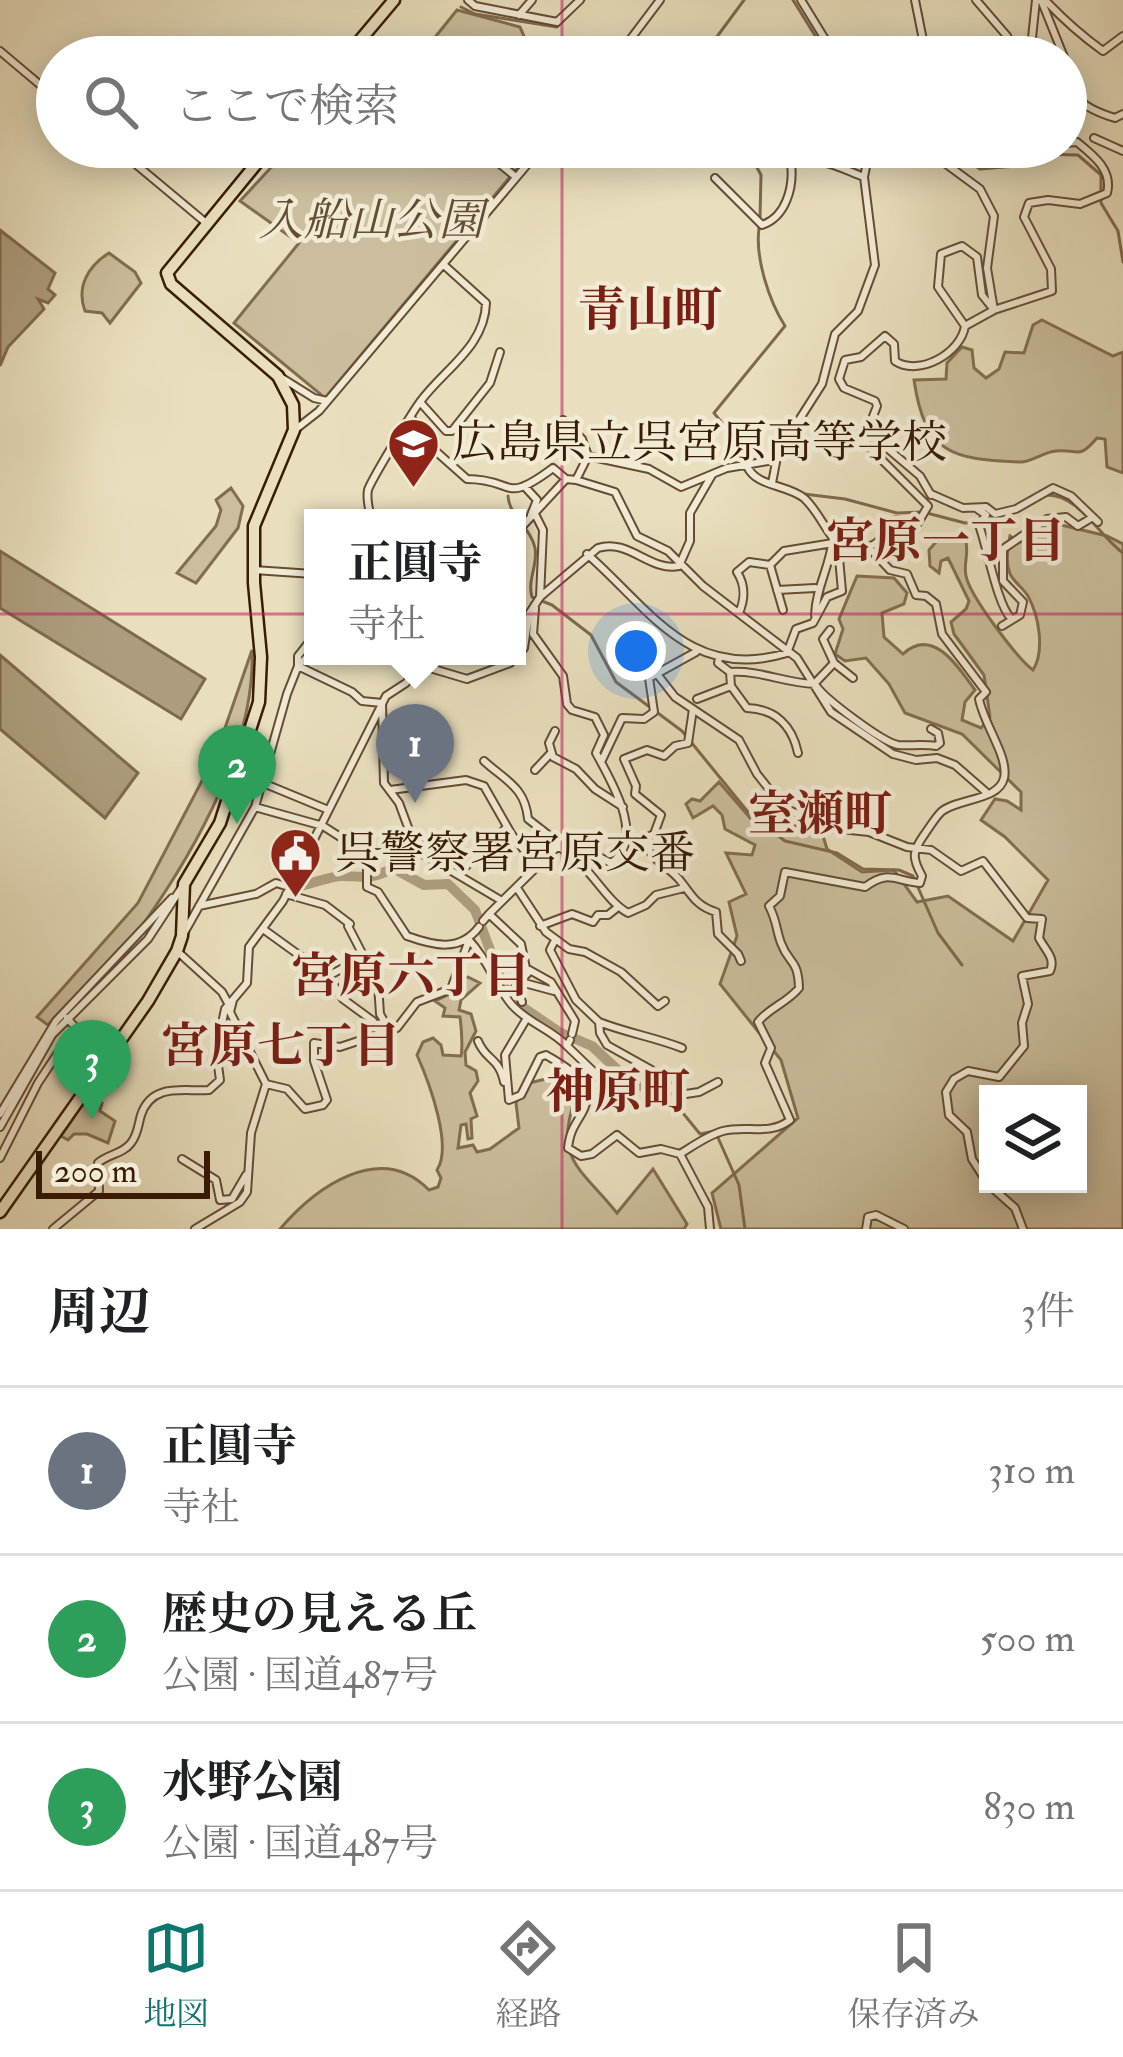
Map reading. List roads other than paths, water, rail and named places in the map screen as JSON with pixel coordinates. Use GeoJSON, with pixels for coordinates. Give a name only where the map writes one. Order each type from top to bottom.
{"type":"FeatureCollection","features":[{"type":"Feature","properties":{"kind":"highway"},"geometry":{"type":"LineString","coordinates":[[364,36],[394,0]]}},
{"type":"Feature","properties":{"kind":"highway"},"geometry":{"type":"LineString","coordinates":[[0,1213],[148,1001],[177,950],[184,884],[220,823],[259,702],[262,657],[254,526],[294,430],[293,405],[278,376],[168,278],[168,268],[252,168]]}},
{"type":"Feature","properties":{"kind":"street"},"geometry":{"type":"LineString","coordinates":[[468,0],[475,6],[557,22],[580,0]]}},
{"type":"Feature","properties":{"kind":"street"},"geometry":{"type":"LineString","coordinates":[[519,16],[532,0]]}},
{"type":"Feature","properties":{"kind":"street"},"geometry":{"type":"LineString","coordinates":[[632,36],[660,0]]}},
{"type":"Feature","properties":{"kind":"street"},"geometry":{"type":"LineString","coordinates":[[801,0],[823,36]]}},
{"type":"Feature","properties":{"kind":"street"},"geometry":{"type":"LineString","coordinates":[[915,0],[922,36]]}},
{"type":"Feature","properties":{"kind":"street"},"geometry":{"type":"LineString","coordinates":[[976,0],[1007,36]]}},
{"type":"Feature","properties":{"kind":"street"},"geometry":{"type":"LineString","coordinates":[[988,10],[991,0]]}},
{"type":"Feature","properties":{"kind":"street"},"geometry":{"type":"LineString","coordinates":[[1041,0],[1084,36]]}},
{"type":"Feature","properties":{"kind":"street"},"geometry":{"type":"LineString","coordinates":[[1034,36],[1041,0]]}},
{"type":"Feature","properties":{"kind":"street"},"geometry":{"type":"LineString","coordinates":[[1041,0],[1056,36]]}},
{"type":"Feature","properties":{"kind":"street"},"geometry":{"type":"LineString","coordinates":[[1087,38],[1102,51],[1123,36]]}},
{"type":"Feature","properties":{"kind":"street"},"geometry":{"type":"LineString","coordinates":[[0,51],[36,81]]}},
{"type":"Feature","properties":{"kind":"street"},"geometry":{"type":"LineString","coordinates":[[1087,104],[1115,118],[1123,114]]}},
{"type":"Feature","properties":{"kind":"street"},"geometry":{"type":"LineString","coordinates":[[1094,138],[1123,151]]}},
{"type":"Feature","properties":{"kind":"street"},"geometry":{"type":"LineString","coordinates":[[965,326],[994,310],[1052,291],[1051,269],[1024,218],[1029,203],[1048,200],[1080,205],[1107,193],[1110,185],[1105,170],[1087,152]]}},
{"type":"Feature","properties":{"kind":"street"},"geometry":{"type":"LineString","coordinates":[[140,168],[205,222]]}},
{"type":"Feature","properties":{"kind":"street"},"geometry":{"type":"LineString","coordinates":[[505,168],[516,177]]}},
{"type":"Feature","properties":{"kind":"street"},"geometry":{"type":"LineString","coordinates":[[294,430],[327,401],[524,168]]}},
{"type":"Feature","properties":{"kind":"street"},"geometry":{"type":"LineString","coordinates":[[716,178],[760,224],[776,219],[783,208],[792,168]]}},
{"type":"Feature","properties":{"kind":"street"},"geometry":{"type":"LineString","coordinates":[[840,168],[864,177]]}},
{"type":"Feature","properties":{"kind":"street"},"geometry":{"type":"LineString","coordinates":[[588,456],[649,469],[681,487],[728,468],[768,461],[778,453],[822,384],[835,334],[858,310],[875,265],[866,168]]}},
{"type":"Feature","properties":{"kind":"street"},"geometry":{"type":"LineString","coordinates":[[952,168],[980,189],[994,216],[987,268],[994,310]]}},
{"type":"Feature","properties":{"kind":"street"},"geometry":{"type":"LineString","coordinates":[[928,506],[871,451],[867,431],[877,406],[844,388],[839,379],[845,360],[861,357],[885,336],[894,344],[899,365],[934,363],[963,336],[965,326],[938,287],[944,252],[962,246],[977,257],[982,295],[994,310]]}},
{"type":"Feature","properties":{"kind":"street"},"geometry":{"type":"LineString","coordinates":[[369,509],[371,483],[420,402],[452,369],[484,321],[484,301],[444,265]]}},
{"type":"Feature","properties":{"kind":"street"},"geometry":{"type":"LineString","coordinates":[[446,431],[452,431],[490,383],[500,352]]}},
{"type":"Feature","properties":{"kind":"street"},"geometry":{"type":"LineString","coordinates":[[278,376],[327,401]]}},
{"type":"Feature","properties":{"kind":"street"},"geometry":{"type":"LineString","coordinates":[[420,402],[456,440]]}},
{"type":"Feature","properties":{"kind":"street"},"geometry":{"type":"LineString","coordinates":[[411,418],[431,446],[467,479],[482,479],[508,490],[526,488],[553,468],[566,479],[614,491],[637,536],[668,551],[679,566],[796,658],[821,695],[850,712],[875,736],[893,744],[936,746],[938,733],[931,729]]}},
{"type":"Feature","properties":{"kind":"street"},"geometry":{"type":"LineString","coordinates":[[562,421],[582,439],[588,456],[576,480]]}},
{"type":"Feature","properties":{"kind":"street"},"geometry":{"type":"LineString","coordinates":[[867,431],[920,476],[931,494],[963,508],[1006,512],[1053,488],[1071,496],[1095,520],[1078,526],[1066,517],[1047,519],[1003,549],[1003,581],[1023,602],[1020,615],[1002,626]]}},
{"type":"Feature","properties":{"kind":"street"},"geometry":{"type":"LineString","coordinates":[[772,483],[778,453]]}},
{"type":"Feature","properties":{"kind":"street"},"geometry":{"type":"LineString","coordinates":[[747,466],[750,475],[802,496],[833,543],[827,576],[817,588],[814,619]]}},
{"type":"Feature","properties":{"kind":"street"},"geometry":{"type":"LineString","coordinates":[[679,566],[690,541],[690,513],[712,475]]}},
{"type":"Feature","properties":{"kind":"street"},"geometry":{"type":"LineString","coordinates":[[526,522],[566,479]]}},
{"type":"Feature","properties":{"kind":"street"},"geometry":{"type":"LineString","coordinates":[[526,488],[537,500],[532,516]]}},
{"type":"Feature","properties":{"kind":"street"},"geometry":{"type":"LineString","coordinates":[[787,653],[796,629],[814,619],[827,597],[842,591],[839,558],[856,549],[871,550],[895,520],[918,523],[931,494]]}},
{"type":"Feature","properties":{"kind":"street"},"geometry":{"type":"LineString","coordinates":[[972,507],[986,515],[979,525],[1001,610],[1011,618]]}},
{"type":"Feature","properties":{"kind":"street"},"geometry":{"type":"LineString","coordinates":[[266,1084],[287,1089],[304,1109],[316,1108],[327,1100],[314,1061],[314,1043],[340,1047],[389,1030],[402,1023],[417,1002],[451,989],[470,940],[484,921],[558,845],[569,842],[610,863],[623,851],[623,807],[596,753],[604,734],[600,723],[567,704],[563,676],[532,634],[544,564],[543,530],[532,516]]}},
{"type":"Feature","properties":{"kind":"street"},"geometry":{"type":"LineString","coordinates":[[770,565],[784,551],[833,543]]}},
{"type":"Feature","properties":{"kind":"street"},"geometry":{"type":"LineString","coordinates":[[526,637],[538,601],[587,554],[606,544],[666,568],[679,566]]}},
{"type":"Feature","properties":{"kind":"street"},"geometry":{"type":"LineString","coordinates":[[478,1041],[501,1066],[509,1100],[515,1101],[540,1057],[546,1055],[577,1073],[584,1088],[583,1112],[570,1130],[568,1148],[581,1156],[592,1154],[617,1135],[639,1153],[662,1149],[680,1154],[720,1132],[762,1130],[784,1126],[790,1120],[765,1063],[771,1048],[758,1022],[799,988],[798,966],[781,944],[779,924],[769,906],[780,896],[782,875],[865,887],[878,877],[896,876],[916,884],[922,876],[913,859],[915,848],[942,811],[998,790],[1005,764],[984,724],[979,700],[986,692],[943,634],[937,604],[916,596],[908,574],[890,570],[871,550]]}},
{"type":"Feature","properties":{"kind":"street"},"geometry":{"type":"LineString","coordinates":[[587,554],[632,593],[660,627],[696,652],[760,660],[787,653]]}},
{"type":"Feature","properties":{"kind":"street"},"geometry":{"type":"LineString","coordinates":[[739,613],[745,599],[737,572],[748,562],[770,565]]}},
{"type":"Feature","properties":{"kind":"street"},"geometry":{"type":"LineString","coordinates":[[770,565],[783,610]]}},
{"type":"Feature","properties":{"kind":"street"},"geometry":{"type":"LineString","coordinates":[[254,570],[304,573]]}},
{"type":"Feature","properties":{"kind":"street"},"geometry":{"type":"LineString","coordinates":[[777,590],[817,588]]}},
{"type":"Feature","properties":{"kind":"street"},"geometry":{"type":"LineString","coordinates":[[830,630],[823,639],[834,663],[854,678]]}},
{"type":"Feature","properties":{"kind":"street"},"geometry":{"type":"LineString","coordinates":[[182,936],[256,807],[276,726],[304,648]]}},
{"type":"Feature","properties":{"kind":"street"},"geometry":{"type":"LineString","coordinates":[[602,764],[622,718],[644,719],[654,712],[649,678],[696,652]]}},
{"type":"Feature","properties":{"kind":"street"},"geometry":{"type":"LineString","coordinates":[[719,658],[718,663],[730,672],[760,671],[785,683],[815,683],[834,663]]}},
{"type":"Feature","properties":{"kind":"street"},"geometry":{"type":"LineString","coordinates":[[298,666],[304,660]]}},
{"type":"Feature","properties":{"kind":"street"},"geometry":{"type":"LineString","coordinates":[[58,1228],[99,1191],[98,1163],[126,1150],[152,1099],[172,1088],[202,1091],[214,1087],[221,1072],[217,1043],[231,1002],[247,983],[246,953],[287,891],[382,703],[420,665],[467,679],[505,665]]}},
{"type":"Feature","properties":{"kind":"street"},"geometry":{"type":"LineString","coordinates":[[298,666],[362,701],[382,703]]}},
{"type":"Feature","properties":{"kind":"street"},"geometry":{"type":"LineString","coordinates":[[730,672],[731,686],[747,709],[767,709],[780,718],[796,741],[798,753]]}},
{"type":"Feature","properties":{"kind":"street"},"geometry":{"type":"LineString","coordinates":[[657,674],[675,697],[739,740],[757,774],[784,808],[831,828],[931,850],[961,871],[983,861],[1028,918],[1042,919],[1039,938],[1051,955],[1050,971],[1024,974],[1021,979],[1028,1004],[1019,1057],[1000,1077],[968,1071],[954,1079],[946,1092],[949,1115],[967,1132],[979,1170]]}},
{"type":"Feature","properties":{"kind":"street"},"geometry":{"type":"LineString","coordinates":[[815,683],[819,698],[831,712],[890,752],[955,765],[986,792]]}},
{"type":"Feature","properties":{"kind":"street"},"geometry":{"type":"LineString","coordinates":[[697,699],[731,686]]}},
{"type":"Feature","properties":{"kind":"street"},"geometry":{"type":"LineString","coordinates":[[382,703],[384,783],[421,853]]}},
{"type":"Feature","properties":{"kind":"street"},"geometry":{"type":"LineString","coordinates":[[693,710],[688,743],[664,756],[647,750],[624,759],[635,794],[661,815],[654,835],[644,839],[648,853],[701,908],[716,912],[718,934],[740,962]]}},
{"type":"Feature","properties":{"kind":"street"},"geometry":{"type":"LineString","coordinates":[[555,731],[549,742],[559,762],[576,769],[605,798],[623,807]]}},
{"type":"Feature","properties":{"kind":"street"},"geometry":{"type":"LineString","coordinates":[[535,770],[551,753]]}},
{"type":"Feature","properties":{"kind":"street"},"geometry":{"type":"LineString","coordinates":[[484,761],[522,792],[534,827],[595,875],[618,907],[628,913],[656,896],[684,888]]}},
{"type":"Feature","properties":{"kind":"street"},"geometry":{"type":"LineString","coordinates":[[490,791],[500,776]]}},
{"type":"Feature","properties":{"kind":"street"},"geometry":{"type":"LineString","coordinates":[[391,790],[466,780],[490,791],[507,826],[537,866]]}},
{"type":"Feature","properties":{"kind":"street"},"geometry":{"type":"LineString","coordinates":[[263,783],[327,810]]}},
{"type":"Feature","properties":{"kind":"street"},"geometry":{"type":"LineString","coordinates":[[256,807],[322,826],[373,853],[421,853],[502,901]]}},
{"type":"Feature","properties":{"kind":"street"},"geometry":{"type":"LineString","coordinates":[[459,873],[507,826]]}},
{"type":"Feature","properties":{"kind":"street"},"geometry":{"type":"LineString","coordinates":[[859,831],[872,827]]}},
{"type":"Feature","properties":{"kind":"street"},"geometry":{"type":"LineString","coordinates":[[373,853],[366,879],[369,890],[378,892],[407,936],[455,946],[470,940]]}},
{"type":"Feature","properties":{"kind":"street"},"geometry":{"type":"LineString","coordinates":[[199,906],[256,894],[277,883],[325,905],[349,925],[378,983],[380,1014],[389,1030]]}},
{"type":"Feature","properties":{"kind":"street"},"geometry":{"type":"LineString","coordinates":[[0,1114],[40,1041],[184,884]]}},
{"type":"Feature","properties":{"kind":"street"},"geometry":{"type":"LineString","coordinates":[[517,888],[540,926],[555,940],[621,972],[658,1006],[665,1001]]}},
{"type":"Feature","properties":{"kind":"street"},"geometry":{"type":"LineString","coordinates":[[540,926],[572,914],[593,922],[618,907]]}},
{"type":"Feature","properties":{"kind":"street"},"geometry":{"type":"LineString","coordinates":[[484,921],[521,944],[526,968],[545,976],[575,1022],[570,1040]]}},
{"type":"Feature","properties":{"kind":"street"},"geometry":{"type":"LineString","coordinates":[[263,929],[328,976],[379,1032]]}},
{"type":"Feature","properties":{"kind":"street"},"geometry":{"type":"LineString","coordinates":[[470,940],[490,963],[504,995],[527,1018],[570,1040],[594,1072],[592,1085],[610,1087]]}},
{"type":"Feature","properties":{"kind":"street"},"geometry":{"type":"LineString","coordinates":[[555,940],[550,950],[569,989],[599,1022],[682,1048]]}},
{"type":"Feature","properties":{"kind":"street"},"geometry":{"type":"LineString","coordinates":[[177,950],[231,1002],[230,1012],[266,1084],[251,1133],[248,1192],[240,1202],[195,1229]]}},
{"type":"Feature","properties":{"kind":"street"},"geometry":{"type":"LineString","coordinates":[[328,976],[347,966]]}},
{"type":"Feature","properties":{"kind":"street"},"geometry":{"type":"LineString","coordinates":[[522,1002],[515,990],[517,981],[533,971]]}},
{"type":"Feature","properties":{"kind":"street"},"geometry":{"type":"LineString","coordinates":[[339,992],[363,980]]}},
{"type":"Feature","properties":{"kind":"street"},"geometry":{"type":"LineString","coordinates":[[517,981],[554,991]]}},
{"type":"Feature","properties":{"kind":"street"},"geometry":{"type":"LineString","coordinates":[[0,1127],[65,1016]]}},
{"type":"Feature","properties":{"kind":"street"},"geometry":{"type":"LineString","coordinates":[[0,1158],[38,1083],[75,1027],[65,1016]]}},
{"type":"Feature","properties":{"kind":"street"},"geometry":{"type":"LineString","coordinates":[[505,1085],[506,1051],[527,1018]]}},
{"type":"Feature","properties":{"kind":"street"},"geometry":{"type":"LineString","coordinates":[[599,1022],[607,1045],[650,1069],[679,1095],[718,1082]]}},
{"type":"Feature","properties":{"kind":"street"},"geometry":{"type":"LineString","coordinates":[[680,1154],[708,1207],[710,1229]]}},
{"type":"Feature","properties":{"kind":"street"},"geometry":{"type":"LineString","coordinates":[[182,1159],[216,1180],[220,1200],[232,1198],[249,1173]]}},
{"type":"Feature","properties":{"kind":"street"},"geometry":{"type":"LineString","coordinates":[[998,1193],[1015,1208],[1023,1229]]}},
{"type":"Feature","properties":{"kind":"street"},"geometry":{"type":"LineString","coordinates":[[866,1229],[868,1217],[876,1215],[904,1229]]}},
{"type":"Feature","properties":{"kind":"waterway"},"geometry":{"type":"LineString","coordinates":[[461,7],[475,14],[557,27],[584,0]]}},
{"type":"Feature","properties":{"kind":"waterway"},"geometry":{"type":"LineString","coordinates":[[717,36],[744,0]]}},
{"type":"Feature","properties":{"kind":"waterway"},"geometry":{"type":"LineString","coordinates":[[793,0],[815,36]]}},
{"type":"Feature","properties":{"kind":"waterway"},"geometry":{"type":"LineString","coordinates":[[1087,163],[1101,175],[1101,203],[1118,231],[1123,262]]}},
{"type":"Feature","properties":{"kind":"waterway"},"geometry":{"type":"LineString","coordinates":[[757,168],[760,218]]}},
{"type":"Feature","properties":{"kind":"waterway"},"geometry":{"type":"LineString","coordinates":[[979,168],[992,168]]}},
{"type":"Feature","properties":{"kind":"waterway"},"geometry":{"type":"LineString","coordinates":[[759,228],[764,279],[785,326],[714,413],[742,448],[760,456]]}},
{"type":"Feature","properties":{"kind":"waterway"},"geometry":{"type":"LineString","coordinates":[[804,494],[897,513],[923,512],[976,522]]}},
{"type":"Feature","properties":{"kind":"waterway"},"geometry":{"type":"LineString","coordinates":[[1046,495],[1079,508],[1123,553]]}},
{"type":"Feature","properties":{"kind":"waterway"},"geometry":{"type":"LineString","coordinates":[[508,496],[512,509]]}},
{"type":"Feature","properties":{"kind":"waterway"},"geometry":{"type":"LineString","coordinates":[[986,520],[1011,513]]}},
{"type":"Feature","properties":{"kind":"waterway"},"geometry":{"type":"LineString","coordinates":[[526,530],[535,548],[532,597],[552,605],[591,635],[616,682],[682,731],[748,812],[785,841],[837,853],[863,869],[899,870],[913,876],[938,933],[962,965]]}},
{"type":"Feature","properties":{"kind":"waterway"},"geometry":{"type":"LineString","coordinates":[[293,887],[338,876],[375,876],[393,868],[424,885],[448,884],[475,910],[502,982],[515,1002],[559,1032],[592,1046],[625,1077],[655,1093]]}},
{"type":"Feature","properties":{"kind":"waterway"},"geometry":{"type":"LineString","coordinates":[[655,1093],[678,1107],[700,1134],[715,1131],[739,1185],[745,1229]]}},
{"type":"Feature","properties":{"kind":"place","name":"広島県立呉宮原高等学校"},"geometry":{"type":"Point","coordinates":[413,489]}},
{"type":"Feature","properties":{"kind":"place","name":"正圓寺"},"geometry":{"type":"Point","coordinates":[415,803]}},
{"type":"Feature","properties":{"kind":"place","name":"歴史の見える丘"},"geometry":{"type":"Point","coordinates":[237,824]}},
{"type":"Feature","properties":{"kind":"place","name":"呉警察署宮原交番"},"geometry":{"type":"Point","coordinates":[296,900]}},
{"type":"Feature","properties":{"kind":"place","name":"水野公園"},"geometry":{"type":"Point","coordinates":[92,1119]}},
{"type":"Feature","properties":{"kind":"district","name":"青山町"},"geometry":{"type":"Point","coordinates":[650,311]}},
{"type":"Feature","properties":{"kind":"district","name":"宮原一丁目"},"geometry":{"type":"Point","coordinates":[946,542]}},
{"type":"Feature","properties":{"kind":"district","name":"室瀬町"},"geometry":{"type":"Point","coordinates":[820,815]}},
{"type":"Feature","properties":{"kind":"district","name":"宮原六丁目"},"geometry":{"type":"Point","coordinates":[411,977]}},
{"type":"Feature","properties":{"kind":"district","name":"宮原七丁目"},"geometry":{"type":"Point","coordinates":[281,1047]}},
{"type":"Feature","properties":{"kind":"district","name":"神原町"},"geometry":{"type":"Point","coordinates":[618,1093]}},
{"type":"Feature","properties":{"kind":"park label","name":"入船山公園"},"geometry":{"type":"Point","coordinates":[371,221]}}]}
